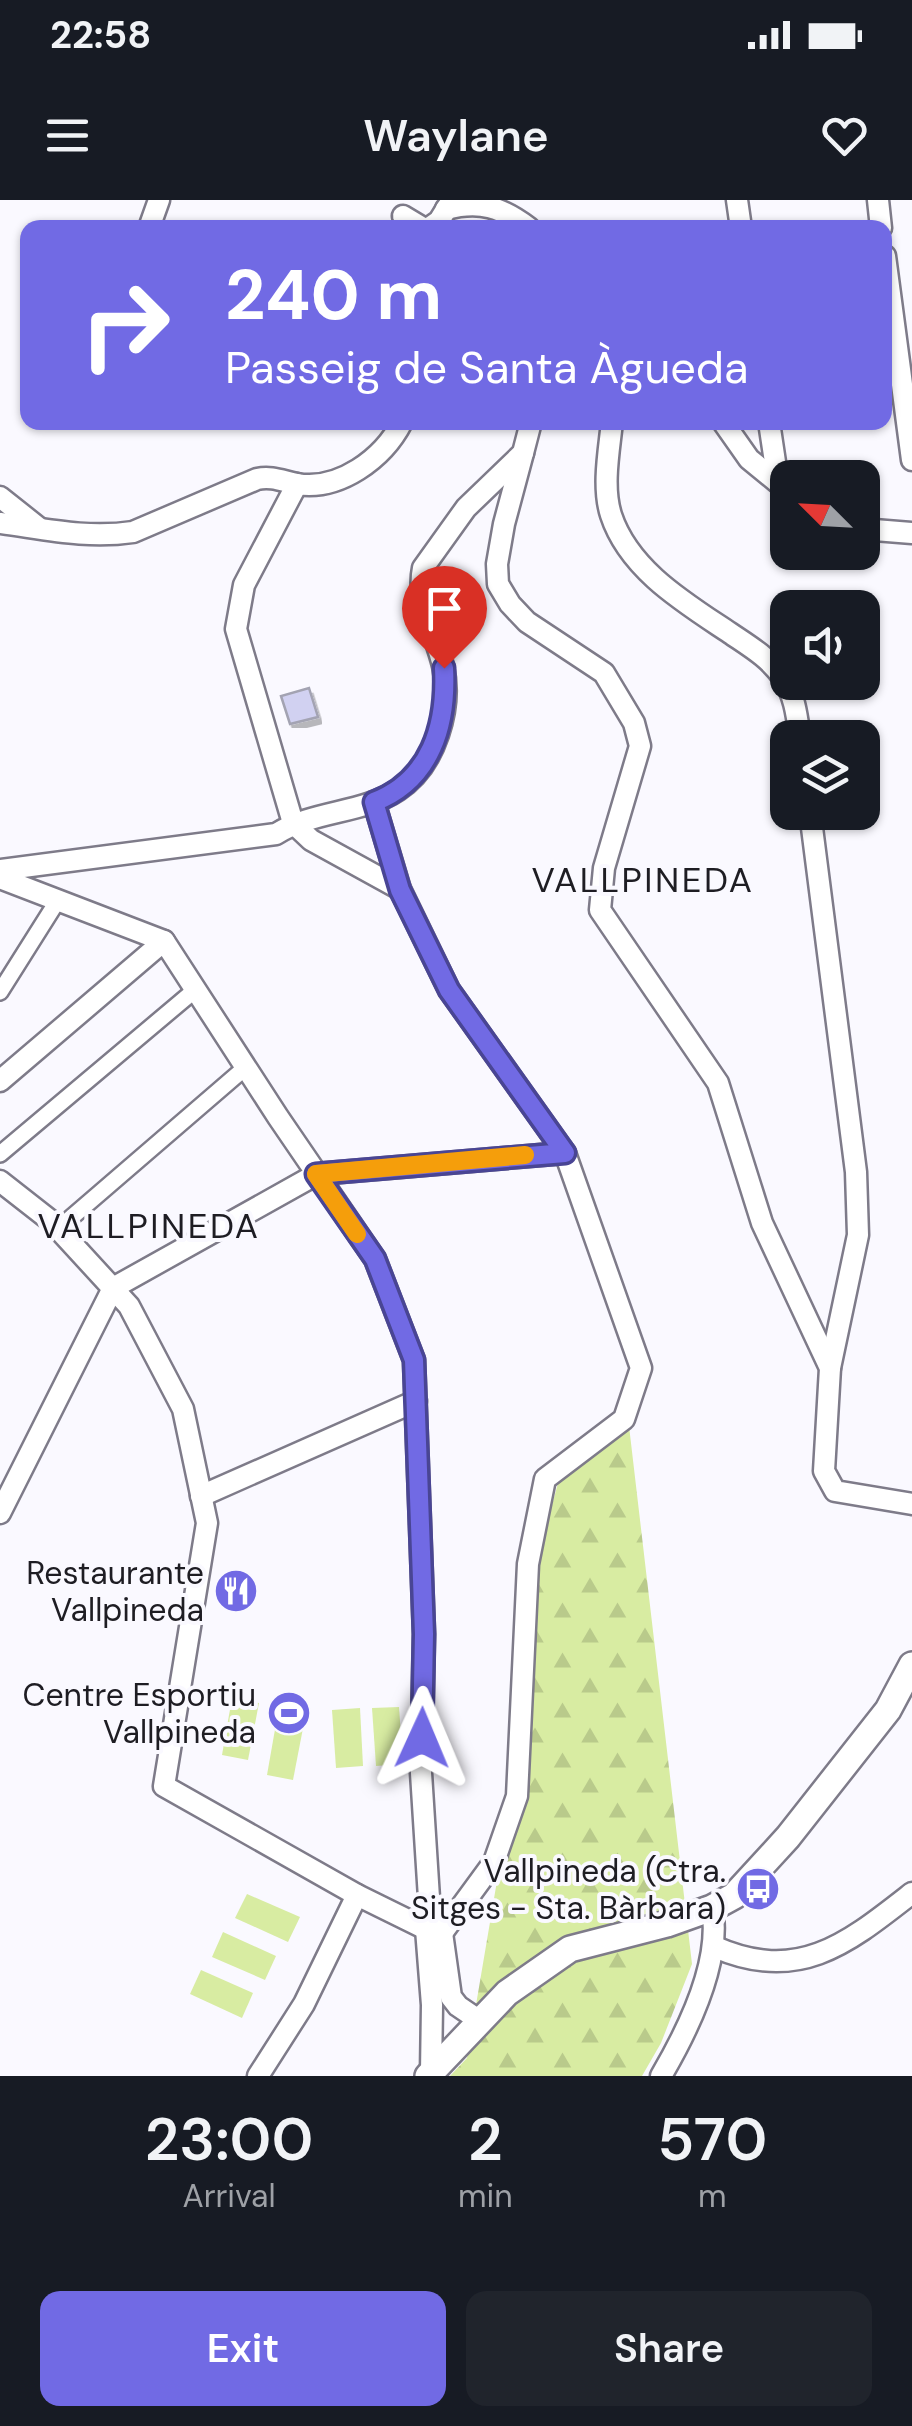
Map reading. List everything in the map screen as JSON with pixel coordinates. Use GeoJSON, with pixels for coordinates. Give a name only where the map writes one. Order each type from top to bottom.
{"type":"FeatureCollection","features":[{"type":"Feature","properties":{"kind":"street"},"geometry":{"type":"LineString","coordinates":[[449,204],[479,202],[518,215]]}},
{"type":"Feature","properties":{"kind":"street"},"geometry":{"type":"LineString","coordinates":[[892,309],[912,460]]}},
{"type":"Feature","properties":{"kind":"street"},"geometry":{"type":"LineString","coordinates":[[0,523],[94,535],[132,532],[257,478],[297,484],[326,483],[352,474],[371,460],[398,430]]}},
{"type":"Feature","properties":{"kind":"street"},"geometry":{"type":"LineString","coordinates":[[530,430],[504,524],[498,584],[526,622],[604,673],[634,723],[640,746],[604,868],[600,910],[718,1083],[762,1223],[830,1368]]}},
{"type":"Feature","properties":{"kind":"street"},"geometry":{"type":"LineString","coordinates":[[611,430],[607,480],[610,512],[621,537],[647,572],[764,656],[783,677],[798,720]]}},
{"type":"Feature","properties":{"kind":"street"},"geometry":{"type":"LineString","coordinates":[[729,430],[749,459],[770,476]]}},
{"type":"Feature","properties":{"kind":"street"},"geometry":{"type":"LineString","coordinates":[[771,430],[777,460]]}},
{"type":"Feature","properties":{"kind":"street"},"geometry":{"type":"LineString","coordinates":[[0,870],[276,834],[293,823],[374,802],[395,792],[427,760],[442,717],[444,668],[424,604],[423,568],[466,508],[523,453]]}},
{"type":"Feature","properties":{"kind":"street"},"geometry":{"type":"LineString","coordinates":[[297,484],[244,585],[236,629],[293,823],[312,840],[400,890]]}},
{"type":"Feature","properties":{"kind":"street"},"geometry":{"type":"LineString","coordinates":[[0,496],[40,530]]}},
{"type":"Feature","properties":{"kind":"street"},"geometry":{"type":"LineString","coordinates":[[880,530],[912,533]]}},
{"type":"Feature","properties":{"kind":"street"},"geometry":{"type":"LineString","coordinates":[[374,802],[400,890],[449,990],[565,1153],[641,1368],[624,1419],[545,1479],[528,1564],[516,1796],[494,1862],[434,1931],[429,2074]]}},
{"type":"Feature","properties":{"kind":"street"},"geometry":{"type":"LineString","coordinates":[[812,830],[856,1172],[858,1235],[830,1368],[824,1470],[835,1491],[912,1504]]}},
{"type":"Feature","properties":{"kind":"street"},"geometry":{"type":"LineString","coordinates":[[0,878],[164,941],[375,1259],[414,1360],[424,1634],[421,1773],[427,1881],[434,1931],[451,1997],[480,2021]]}},
{"type":"Feature","properties":{"kind":"street"},"geometry":{"type":"LineString","coordinates":[[0,992],[58,900]]}},
{"type":"Feature","properties":{"kind":"street"},"geometry":{"type":"LineString","coordinates":[[0,1081],[164,941]]}},
{"type":"Feature","properties":{"kind":"street"},"geometry":{"type":"LineString","coordinates":[[0,1154],[195,990]]}},
{"type":"Feature","properties":{"kind":"street"},"geometry":{"type":"LineString","coordinates":[[58,1229],[246,1068]]}},
{"type":"Feature","properties":{"kind":"street"},"geometry":{"type":"LineString","coordinates":[[0,1514],[113,1288],[316,1174],[565,1153]]}},
{"type":"Feature","properties":{"kind":"street"},"geometry":{"type":"LineString","coordinates":[[0,1181],[58,1229],[129,1306],[183,1409],[207,1523],[164,1786],[357,1895],[434,1931]]}},
{"type":"Feature","properties":{"kind":"street"},"geometry":{"type":"LineString","coordinates":[[201,1496],[416,1400]]}},
{"type":"Feature","properties":{"kind":"street"},"geometry":{"type":"LineString","coordinates":[[429,2074],[507,1993],[570,1949],[667,1924],[712,1908],[743,1888],[888,1710],[912,1666]]}},
{"type":"Feature","properties":{"kind":"street"},"geometry":{"type":"LineString","coordinates":[[715,1947],[747,1959],[800,1960],[828,1952],[857,1936],[912,1893]]}},
{"type":"Feature","properties":{"kind":"street"},"geometry":{"type":"LineString","coordinates":[[258,2076],[304,2004],[357,1895]]}},
{"type":"Feature","properties":{"kind":"street"},"geometry":{"type":"LineString","coordinates":[[661,2076],[686,2034],[715,1947],[712,1908]]}},
{"type":"Feature","properties":{"kind":"green space"},"geometry":{"type":"Polygon","coordinates":[[[629,1426],[692,1964],[661,2043],[642,2076],[450,2076],[467,2058],[499,1869],[529,1776],[536,1564],[558,1483],[629,1426]]]}},
{"type":"Feature","properties":{"kind":"green space"},"geometry":{"type":"Polygon","coordinates":[[[232,1698],[259,1703],[248,1760],[222,1755],[232,1698]]]}},
{"type":"Feature","properties":{"kind":"green space"},"geometry":{"type":"Polygon","coordinates":[[[399,1707],[403,1764],[376,1766],[372,1708],[399,1707]]]}},
{"type":"Feature","properties":{"kind":"green space"},"geometry":{"type":"Polygon","coordinates":[[[360,1708],[363,1766],[336,1768],[332,1710],[360,1708]]]}},
{"type":"Feature","properties":{"kind":"green space"},"geometry":{"type":"Polygon","coordinates":[[[277,1718],[304,1723],[293,1780],[267,1775],[277,1718]]]}},
{"type":"Feature","properties":{"kind":"green space"},"geometry":{"type":"Polygon","coordinates":[[[247,1894],[300,1917],[288,1942],[235,1918],[247,1894]]]}},
{"type":"Feature","properties":{"kind":"green space"},"geometry":{"type":"Polygon","coordinates":[[[223,1932],[276,1956],[265,1980],[212,1957],[223,1932]]]}},
{"type":"Feature","properties":{"kind":"green space"},"geometry":{"type":"Polygon","coordinates":[[[201,1970],[253,1993],[242,2018],[190,1994],[201,1970]]]}},
{"type":"Feature","properties":{"kind":"building"},"geometry":{"type":"Polygon","coordinates":[[[309,688],[318,717],[290,724],[281,696],[309,688]]]}},
{"type":"Feature","properties":{"kind":"slow traffic"},"geometry":{"type":"LineString","coordinates":[[357,1234],[316,1174],[525,1155]]}},
{"type":"Feature","properties":{"kind":"place","name":"Restaurante Vallpineda"},"geometry":{"type":"Point","coordinates":[236,1591]}},
{"type":"Feature","properties":{"kind":"place","name":"Centre Esportiu Vallpineda"},"geometry":{"type":"Point","coordinates":[289,1713]}},
{"type":"Feature","properties":{"kind":"place","name":"Vallpineda (Ctra. Sitges - Sta. Bàrbara)"},"geometry":{"type":"Point","coordinates":[758,1889]}},
{"type":"Feature","properties":{"kind":"district","name":"VALLPINEDA"},"geometry":{"type":"Point","coordinates":[643,880]}},
{"type":"Feature","properties":{"kind":"district","name":"VALLPINEDA"},"geometry":{"type":"Point","coordinates":[149,1226]}},
{"type":"Feature","properties":{"kind":"route"},"geometry":{"type":"LineString","coordinates":[[422,1738],[424,1634],[414,1360],[375,1259],[316,1174],[565,1153],[449,990],[400,890],[374,802],[410,782],[427,760],[442,717],[444,668]]}}]}
